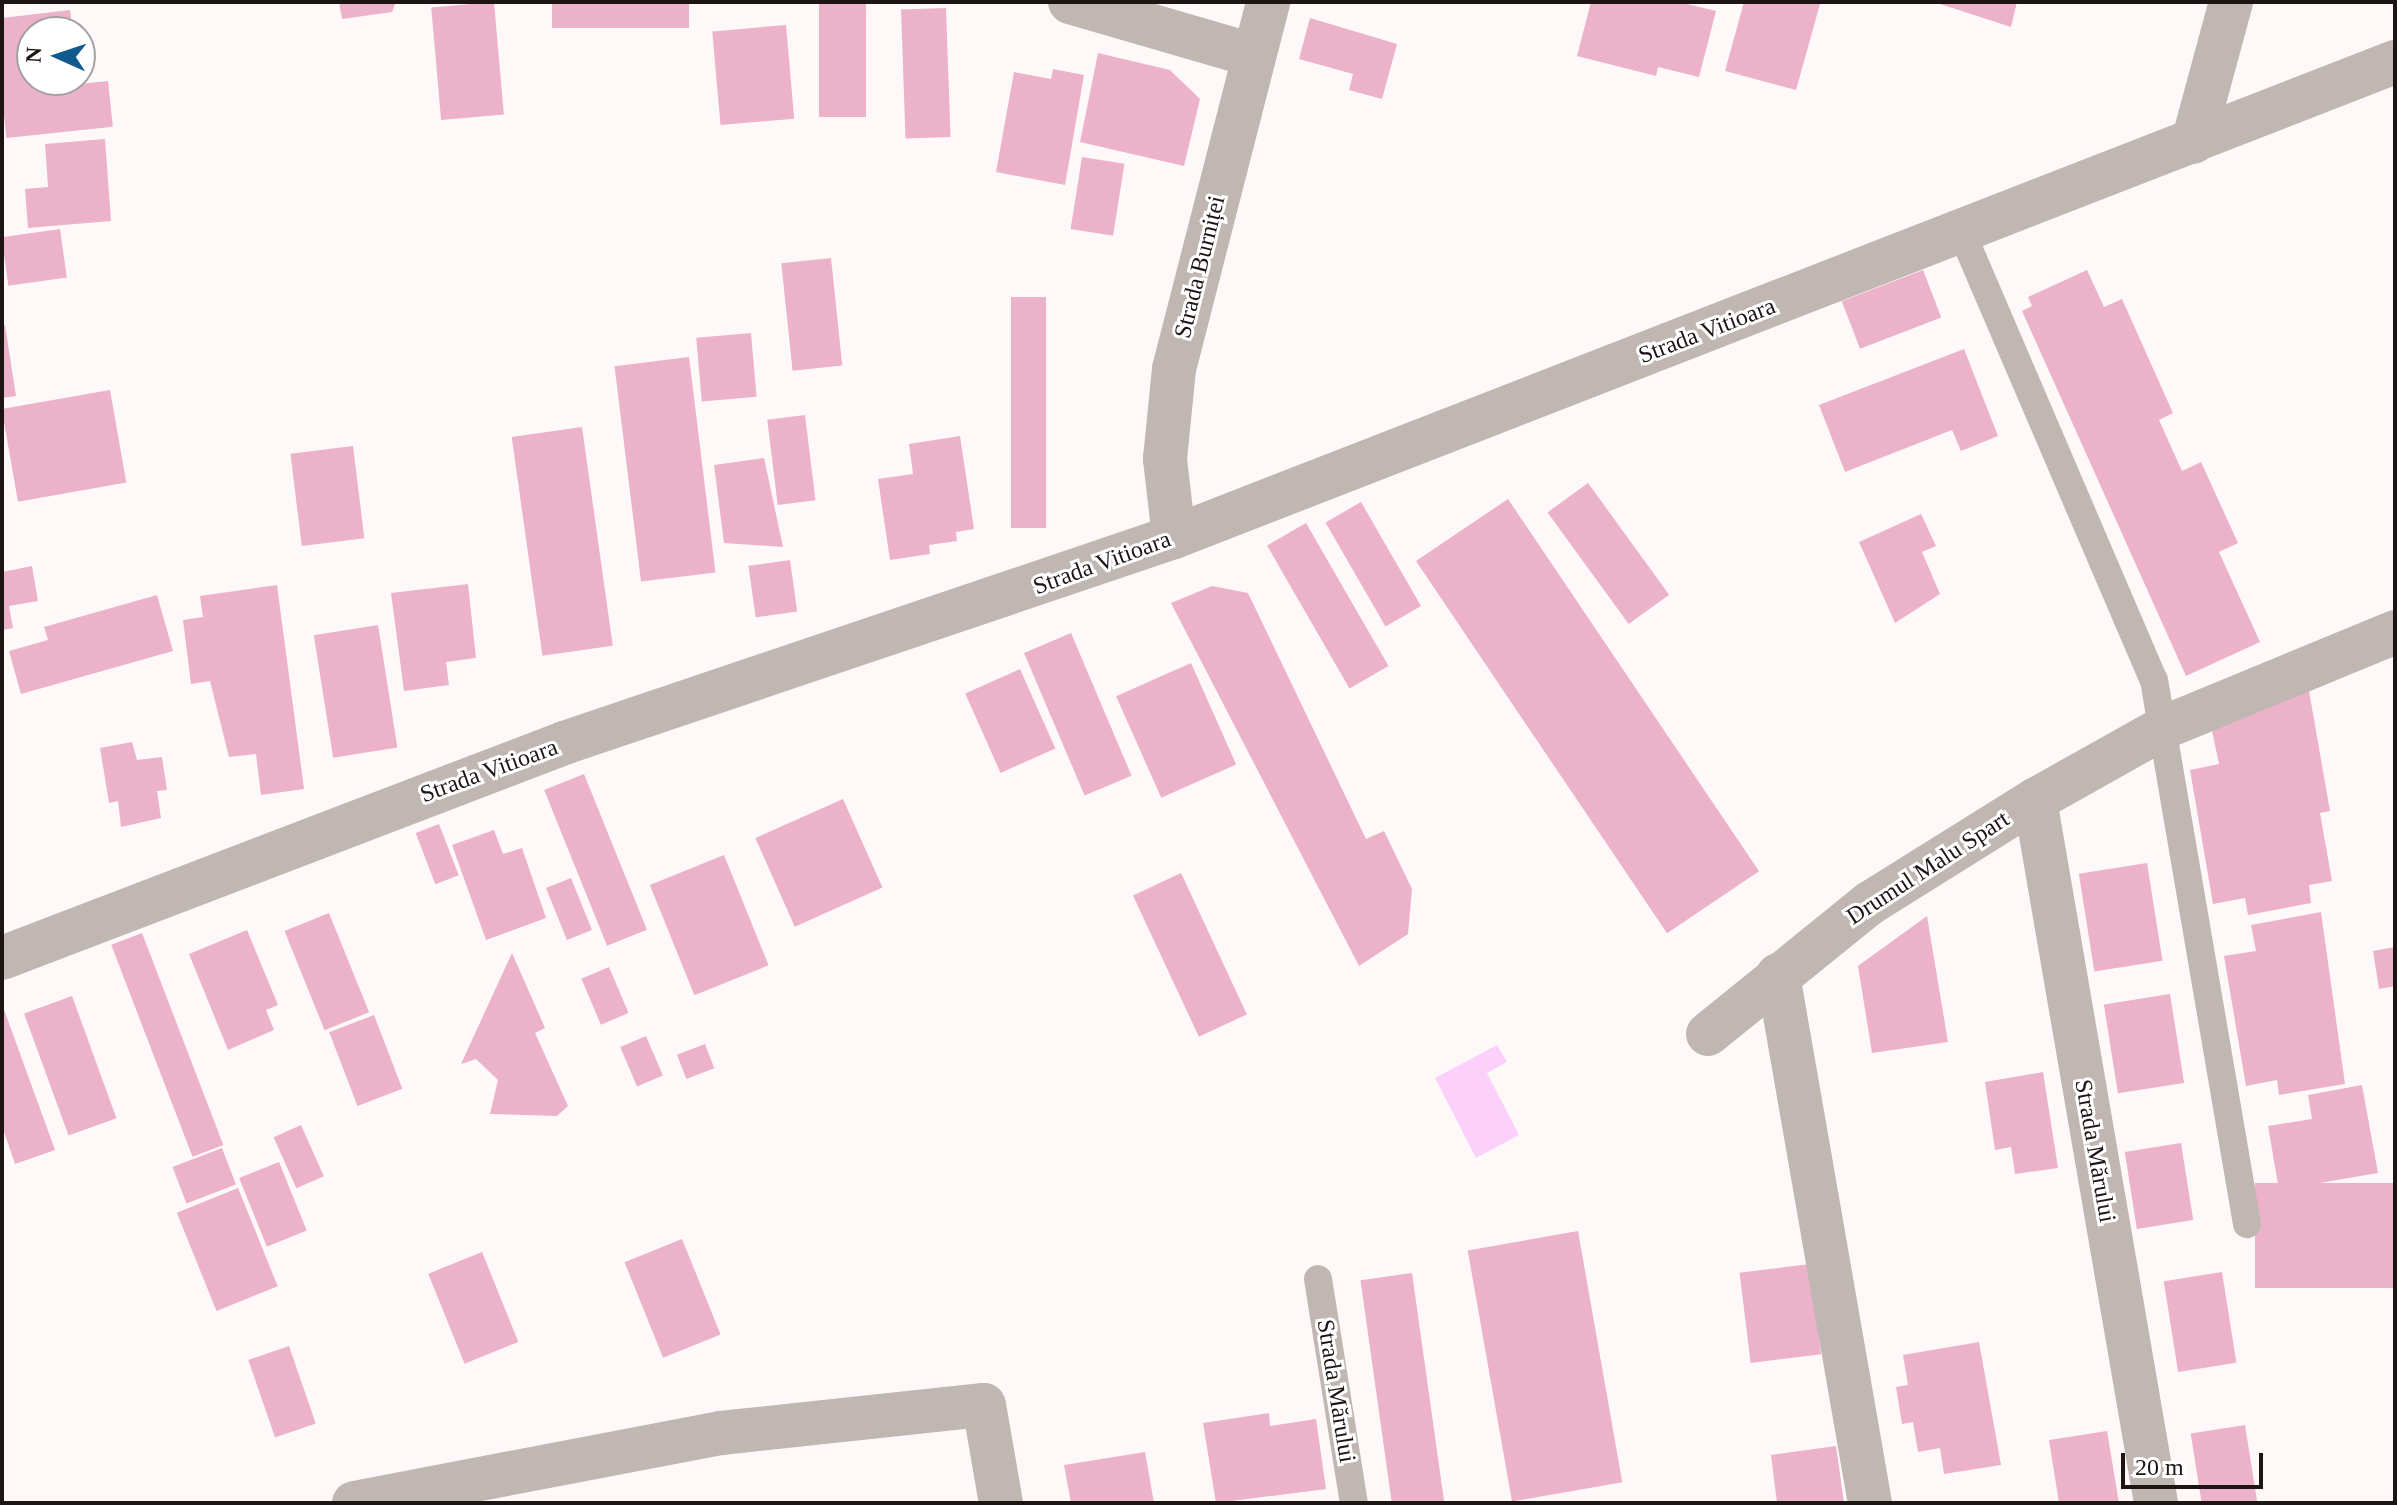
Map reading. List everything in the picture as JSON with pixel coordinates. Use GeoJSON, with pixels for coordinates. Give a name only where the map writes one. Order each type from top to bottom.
{"type":"FeatureCollection","features":[{"type":"Feature","properties":{"kind":"street"},"geometry":{"type":"LineString","coordinates":[[1070,2],[1253,55]]}},
{"type":"Feature","properties":{"kind":"street","name":"Strada Burniței"},"geometry":{"type":"LineString","coordinates":[[1174,537],[1165,459],[1174,369],[1268,2]]}},
{"type":"Feature","properties":{"kind":"street"},"geometry":{"type":"LineString","coordinates":[[2193,142],[2231,2]]}},
{"type":"Feature","properties":{"kind":"street","name":"Strada Vitioara"},"geometry":{"type":"LineString","coordinates":[[2,958],[564,743],[1174,537],[2395,62]]}},
{"type":"Feature","properties":{"kind":"street","name":"Drumul Malu Spart"},"geometry":{"type":"LineString","coordinates":[[1708,1034],[1778,975],[1910,876],[2035,800],[2165,727],[2395,632]]}},
{"type":"Feature","properties":{"kind":"street","name":"Strada Mărului"},"geometry":{"type":"LineString","coordinates":[[2035,800],[2156,1503]]}},
{"type":"Feature","properties":{"kind":"street"},"geometry":{"type":"LineString","coordinates":[[1778,975],[1870,1503]]}},
{"type":"Feature","properties":{"kind":"street"},"geometry":{"type":"LineString","coordinates":[[354,1503],[746,1429],[984,1405],[1001,1503]]}},
{"type":"Feature","properties":{"kind":"lane"},"geometry":{"type":"LineString","coordinates":[[1962,233],[2137,638],[2165,727],[2247,1224]]}},
{"type":"Feature","properties":{"kind":"lane","name":"Strada Mărului"},"geometry":{"type":"LineString","coordinates":[[1318,1279],[1354,1503]]}},
{"type":"Feature","properties":{"kind":"shaded area"},"geometry":{"type":"Polygon","coordinates":[[[1497,1045],[1507,1062],[1487,1073],[1519,1135],[1476,1158],[1435,1078],[1497,1045]]]}},
{"type":"Feature","properties":{"kind":"building"},"geometry":{"type":"Polygon","coordinates":[[[339,2],[396,2],[392,12],[342,19],[339,2]]]}},
{"type":"Feature","properties":{"kind":"building"},"geometry":{"type":"Polygon","coordinates":[[[494,2],[504,115],[441,120],[431,7],[494,2]]]}},
{"type":"Feature","properties":{"kind":"building"},"geometry":{"type":"Polygon","coordinates":[[[552,2],[689,2],[689,28],[552,28],[552,2]]]}},
{"type":"Feature","properties":{"kind":"building"},"geometry":{"type":"Polygon","coordinates":[[[819,2],[866,2],[866,117],[819,117],[819,2]]]}},
{"type":"Feature","properties":{"kind":"building"},"geometry":{"type":"Polygon","coordinates":[[[1591,2],[1679,2],[1716,11],[1699,77],[1658,67],[1656,76],[1577,56],[1591,2]]]}},
{"type":"Feature","properties":{"kind":"building"},"geometry":{"type":"Polygon","coordinates":[[[1744,2],[1820,4],[1796,90],[1725,71],[1744,2]]]}},
{"type":"Feature","properties":{"kind":"building"},"geometry":{"type":"Polygon","coordinates":[[[1934,2],[2017,2],[2011,27],[1934,2]]]}},
{"type":"Feature","properties":{"kind":"building"},"geometry":{"type":"Polygon","coordinates":[[[946,8],[951,137],[906,138],[901,10],[946,8]]]}},
{"type":"Feature","properties":{"kind":"building"},"geometry":{"type":"Polygon","coordinates":[[[70,10],[71,16],[19,16],[70,10]]]}},
{"type":"Feature","properties":{"kind":"building"},"geometry":{"type":"Polygon","coordinates":[[[16,16],[16,91],[2,93],[2,18],[16,16]]]}},
{"type":"Feature","properties":{"kind":"building"},"geometry":{"type":"Polygon","coordinates":[[[1310,18],[1397,44],[1382,99],[1349,90],[1353,74],[1299,59],[1310,18]]]}},
{"type":"Feature","properties":{"kind":"building"},"geometry":{"type":"Polygon","coordinates":[[[786,25],[794,119],[720,125],[712,31],[786,25]]]}},
{"type":"Feature","properties":{"kind":"building"},"geometry":{"type":"Polygon","coordinates":[[[1098,53],[1170,70],[1200,99],[1184,166],[1080,142],[1098,53]]]}},
{"type":"Feature","properties":{"kind":"building"},"geometry":{"type":"Polygon","coordinates":[[[1053,69],[1084,75],[1065,185],[996,172],[1014,72],[1051,79],[1053,69]]]}},
{"type":"Feature","properties":{"kind":"building"},"geometry":{"type":"Polygon","coordinates":[[[108,81],[113,127],[6,138],[2,92],[16,91],[16,96],[96,96],[96,82],[108,81]]]}},
{"type":"Feature","properties":{"kind":"building"},"geometry":{"type":"Polygon","coordinates":[[[105,139],[111,221],[28,228],[25,189],[48,187],[45,144],[105,139]]]}},
{"type":"Feature","properties":{"kind":"building"},"geometry":{"type":"Polygon","coordinates":[[[1082,157],[1124,164],[1113,236],[1071,229],[1082,157]]]}},
{"type":"Feature","properties":{"kind":"building"},"geometry":{"type":"Polygon","coordinates":[[[60,229],[67,278],[8,286],[2,237],[60,229]]]}},
{"type":"Feature","properties":{"kind":"building"},"geometry":{"type":"Polygon","coordinates":[[[831,258],[842,365],[793,371],[781,263],[831,258]]]}},
{"type":"Feature","properties":{"kind":"building"},"geometry":{"type":"Polygon","coordinates":[[[1923,270],[1941,318],[1860,349],[1842,301],[1923,270]]]}},
{"type":"Feature","properties":{"kind":"building"},"geometry":{"type":"Polygon","coordinates":[[[2087,270],[2104,307],[2122,299],[2173,413],[2159,420],[2182,471],[2201,462],[2238,543],[2219,552],[2260,642],[2186,676],[2022,311],[2032,306],[2028,297],[2087,270]]]}},
{"type":"Feature","properties":{"kind":"building"},"geometry":{"type":"Polygon","coordinates":[[[1011,297],[1046,297],[1046,528],[1011,528],[1011,297]]]}},
{"type":"Feature","properties":{"kind":"building"},"geometry":{"type":"Polygon","coordinates":[[[5,325],[16,396],[2,398],[2,326],[5,325]]]}},
{"type":"Feature","properties":{"kind":"building"},"geometry":{"type":"Polygon","coordinates":[[[751,333],[757,397],[702,402],[696,338],[751,333]]]}},
{"type":"Feature","properties":{"kind":"building"},"geometry":{"type":"Polygon","coordinates":[[[1964,349],[1998,436],[1961,451],[1952,430],[1845,472],[1819,405],[1964,349]]]}},
{"type":"Feature","properties":{"kind":"building"},"geometry":{"type":"Polygon","coordinates":[[[689,357],[715,572],[641,582],[615,366],[689,357]]]}},
{"type":"Feature","properties":{"kind":"building"},"geometry":{"type":"Polygon","coordinates":[[[110,390],[126,483],[18,502],[2,409],[110,390]]]}},
{"type":"Feature","properties":{"kind":"building"},"geometry":{"type":"Polygon","coordinates":[[[805,415],[815,500],[778,505],[767,420],[805,415]]]}},
{"type":"Feature","properties":{"kind":"building"},"geometry":{"type":"Polygon","coordinates":[[[582,427],[613,646],[542,656],[512,437],[582,427]]]}},
{"type":"Feature","properties":{"kind":"building"},"geometry":{"type":"Polygon","coordinates":[[[960,436],[974,529],[956,532],[957,541],[929,545],[930,554],[890,560],[878,479],[913,474],[909,444],[960,436]]]}},
{"type":"Feature","properties":{"kind":"building"},"geometry":{"type":"Polygon","coordinates":[[[353,446],[364,538],[302,546],[290,454],[353,446]]]}},
{"type":"Feature","properties":{"kind":"building"},"geometry":{"type":"Polygon","coordinates":[[[764,458],[783,547],[724,543],[714,465],[764,458]]]}},
{"type":"Feature","properties":{"kind":"building"},"geometry":{"type":"Polygon","coordinates":[[[1588,483],[1669,595],[1629,624],[1548,512],[1588,483]]]}},
{"type":"Feature","properties":{"kind":"building"},"geometry":{"type":"Polygon","coordinates":[[[1508,499],[1759,871],[1667,933],[1416,561],[1508,499]]]}},
{"type":"Feature","properties":{"kind":"building"},"geometry":{"type":"Polygon","coordinates":[[[1361,502],[1421,606],[1385,626],[1325,522],[1361,502]]]}},
{"type":"Feature","properties":{"kind":"building"},"geometry":{"type":"Polygon","coordinates":[[[1921,514],[1936,546],[1922,552],[1940,594],[1895,623],[1859,542],[1921,514]]]}},
{"type":"Feature","properties":{"kind":"building"},"geometry":{"type":"Polygon","coordinates":[[[1306,523],[1388,666],[1350,688],[1267,546],[1306,523]]]}},
{"type":"Feature","properties":{"kind":"building"},"geometry":{"type":"Polygon","coordinates":[[[790,560],[797,611],[756,617],[748,566],[790,560]]]}},
{"type":"Feature","properties":{"kind":"building"},"geometry":{"type":"Polygon","coordinates":[[[32,566],[38,601],[9,606],[13,628],[2,630],[2,572],[32,566]]]}},
{"type":"Feature","properties":{"kind":"building"},"geometry":{"type":"Polygon","coordinates":[[[468,584],[476,658],[446,662],[449,685],[404,691],[391,593],[468,584]]]}},
{"type":"Feature","properties":{"kind":"building"},"geometry":{"type":"Polygon","coordinates":[[[277,585],[304,789],[261,795],[256,754],[229,757],[210,681],[191,684],[183,620],[203,617],[200,596],[277,585]]]}},
{"type":"Feature","properties":{"kind":"building"},"geometry":{"type":"Polygon","coordinates":[[[1212,586],[1248,593],[1366,839],[1384,831],[1412,889],[1408,934],[1359,966],[1171,603],[1212,586]]]}},
{"type":"Feature","properties":{"kind":"building"},"geometry":{"type":"Polygon","coordinates":[[[157,595],[173,651],[21,694],[9,651],[48,640],[44,627],[157,595]]]}},
{"type":"Feature","properties":{"kind":"building"},"geometry":{"type":"Polygon","coordinates":[[[378,625],[397,747],[333,758],[314,635],[378,625]]]}},
{"type":"Feature","properties":{"kind":"building"},"geometry":{"type":"Polygon","coordinates":[[[1071,633],[1132,776],[1085,796],[1024,653],[1071,633]]]}},
{"type":"Feature","properties":{"kind":"building"},"geometry":{"type":"Polygon","coordinates":[[[1191,663],[1236,764],[1161,798],[1116,696],[1191,663]]]}},
{"type":"Feature","properties":{"kind":"building"},"geometry":{"type":"Polygon","coordinates":[[[1020,669],[1055,748],[1001,773],[965,693],[1020,669]]]}},
{"type":"Feature","properties":{"kind":"building"},"geometry":{"type":"Polygon","coordinates":[[[2308,685],[2330,811],[2320,813],[2332,881],[2309,885],[2311,903],[2248,915],[2245,898],[2213,904],[2190,770],[2219,764],[2212,731],[2308,685]]]}},
{"type":"Feature","properties":{"kind":"building"},"geometry":{"type":"Polygon","coordinates":[[[132,742],[137,760],[162,757],[167,790],[157,791],[161,818],[121,827],[118,801],[109,803],[100,748],[132,742]]]}},
{"type":"Feature","properties":{"kind":"building"},"geometry":{"type":"Polygon","coordinates":[[[584,774],[647,930],[607,946],[544,790],[584,774]]]}},
{"type":"Feature","properties":{"kind":"building"},"geometry":{"type":"Polygon","coordinates":[[[843,799],[882,888],[795,927],[755,838],[843,799]]]}},
{"type":"Feature","properties":{"kind":"building"},"geometry":{"type":"Polygon","coordinates":[[[439,824],[459,875],[435,884],[416,833],[439,824]]]}},
{"type":"Feature","properties":{"kind":"building"},"geometry":{"type":"Polygon","coordinates":[[[494,830],[503,854],[522,848],[546,918],[486,940],[452,845],[494,830]]]}},
{"type":"Feature","properties":{"kind":"building"},"geometry":{"type":"Polygon","coordinates":[[[724,855],[769,965],[694,995],[650,885],[724,855]]]}},
{"type":"Feature","properties":{"kind":"building"},"geometry":{"type":"Polygon","coordinates":[[[2147,863],[2162,961],[2094,972],[2079,874],[2147,863]]]}},
{"type":"Feature","properties":{"kind":"building"},"geometry":{"type":"Polygon","coordinates":[[[1181,873],[1247,1014],[1199,1037],[1133,895],[1181,873]]]}},
{"type":"Feature","properties":{"kind":"building"},"geometry":{"type":"Polygon","coordinates":[[[571,878],[592,930],[567,940],[546,888],[571,878]]]}},
{"type":"Feature","properties":{"kind":"building"},"geometry":{"type":"Polygon","coordinates":[[[2321,912],[2345,1084],[2279,1095],[2277,1080],[2246,1086],[2224,956],[2256,951],[2251,925],[2321,912]]]}},
{"type":"Feature","properties":{"kind":"building"},"geometry":{"type":"Polygon","coordinates":[[[329,913],[369,1012],[325,1030],[284,931],[329,913]]]}},
{"type":"Feature","properties":{"kind":"building"},"geometry":{"type":"Polygon","coordinates":[[[1927,916],[1948,1042],[1872,1053],[1858,966],[1927,916]]]}},
{"type":"Feature","properties":{"kind":"building"},"geometry":{"type":"Polygon","coordinates":[[[247,930],[278,1005],[266,1010],[274,1030],[228,1050],[189,954],[247,930]]]}},
{"type":"Feature","properties":{"kind":"building"},"geometry":{"type":"Polygon","coordinates":[[[142,933],[223,1145],[193,1157],[111,945],[142,933]]]}},
{"type":"Feature","properties":{"kind":"building"},"geometry":{"type":"Polygon","coordinates":[[[2395,947],[2395,986],[2379,989],[2373,951],[2395,947]]]}},
{"type":"Feature","properties":{"kind":"building"},"geometry":{"type":"Polygon","coordinates":[[[512,953],[545,1028],[535,1033],[568,1106],[557,1116],[490,1114],[498,1080],[476,1059],[461,1064],[512,953]]]}},
{"type":"Feature","properties":{"kind":"building"},"geometry":{"type":"Polygon","coordinates":[[[609,967],[629,1013],[601,1025],[581,979],[609,967]]]}},
{"type":"Feature","properties":{"kind":"building"},"geometry":{"type":"Polygon","coordinates":[[[2170,994],[2184,1083],[2118,1093],[2104,1004],[2170,994]]]}},
{"type":"Feature","properties":{"kind":"building"},"geometry":{"type":"Polygon","coordinates":[[[72,996],[116,1118],[69,1136],[24,1013],[72,996]]]}},
{"type":"Feature","properties":{"kind":"building"},"geometry":{"type":"Polygon","coordinates":[[[2,1004],[55,1150],[15,1164],[2,1126],[2,1004]]]}},
{"type":"Feature","properties":{"kind":"building"},"geometry":{"type":"Polygon","coordinates":[[[374,1015],[402,1089],[357,1106],[329,1032],[374,1015]]]}},
{"type":"Feature","properties":{"kind":"building"},"geometry":{"type":"Polygon","coordinates":[[[646,1036],[663,1076],[637,1087],[620,1047],[646,1036]]]}},
{"type":"Feature","properties":{"kind":"building"},"geometry":{"type":"Polygon","coordinates":[[[705,1044],[714,1068],[686,1079],[677,1055],[705,1044]]]}},
{"type":"Feature","properties":{"kind":"building"},"geometry":{"type":"Polygon","coordinates":[[[2043,1072],[2058,1168],[2015,1174],[2011,1147],[1995,1150],[1985,1082],[2043,1072]]]}},
{"type":"Feature","properties":{"kind":"building"},"geometry":{"type":"Polygon","coordinates":[[[2362,1085],[2378,1173],[2279,1190],[2268,1126],[2312,1119],[2308,1095],[2362,1085]]]}},
{"type":"Feature","properties":{"kind":"building"},"geometry":{"type":"Polygon","coordinates":[[[301,1125],[324,1176],[296,1188],[274,1137],[301,1125]]]}},
{"type":"Feature","properties":{"kind":"building"},"geometry":{"type":"Polygon","coordinates":[[[2181,1143],[2193,1220],[2137,1229],[2125,1152],[2181,1143]]]}},
{"type":"Feature","properties":{"kind":"building"},"geometry":{"type":"Polygon","coordinates":[[[222,1148],[236,1184],[186,1203],[173,1167],[222,1148]]]}},
{"type":"Feature","properties":{"kind":"building"},"geometry":{"type":"Polygon","coordinates":[[[279,1162],[307,1231],[267,1247],[239,1178],[279,1162]]]}},
{"type":"Feature","properties":{"kind":"building"},"geometry":{"type":"Polygon","coordinates":[[[2255,1183],[2395,1183],[2395,1288],[2255,1288],[2255,1183]]]}},
{"type":"Feature","properties":{"kind":"building"},"geometry":{"type":"Polygon","coordinates":[[[238,1188],[278,1286],[217,1311],[177,1213],[238,1188]]]}},
{"type":"Feature","properties":{"kind":"building"},"geometry":{"type":"Polygon","coordinates":[[[1578,1231],[1622,1482],[1512,1502],[1468,1250],[1578,1231]]]}},
{"type":"Feature","properties":{"kind":"building"},"geometry":{"type":"Polygon","coordinates":[[[682,1239],[721,1334],[663,1358],[625,1262],[682,1239]]]}},
{"type":"Feature","properties":{"kind":"building"},"geometry":{"type":"Polygon","coordinates":[[[482,1252],[518,1342],[465,1364],[428,1274],[482,1252]]]}},
{"type":"Feature","properties":{"kind":"building"},"geometry":{"type":"Polygon","coordinates":[[[1810,1264],[1821,1354],[1751,1363],[1740,1273],[1810,1264]]]}},
{"type":"Feature","properties":{"kind":"building"},"geometry":{"type":"Polygon","coordinates":[[[2222,1272],[2236,1363],[2178,1372],[2164,1281],[2222,1272]]]}},
{"type":"Feature","properties":{"kind":"building"},"geometry":{"type":"Polygon","coordinates":[[[1412,1273],[1444,1503],[1392,1503],[1361,1280],[1412,1273]]]}},
{"type":"Feature","properties":{"kind":"building"},"geometry":{"type":"Polygon","coordinates":[[[1979,1342],[2001,1465],[1944,1474],[1940,1448],[1918,1452],[1913,1422],[1902,1424],[1896,1387],[1908,1385],[1903,1355],[1979,1342]]]}},
{"type":"Feature","properties":{"kind":"building"},"geometry":{"type":"Polygon","coordinates":[[[289,1346],[316,1424],[275,1438],[248,1360],[289,1346]]]}},
{"type":"Feature","properties":{"kind":"building"},"geometry":{"type":"Polygon","coordinates":[[[1269,1413],[1270,1426],[1316,1419],[1326,1489],[1216,1503],[1203,1423],[1269,1413]]]}},
{"type":"Feature","properties":{"kind":"building"},"geometry":{"type":"Polygon","coordinates":[[[2245,1425],[2257,1503],[2202,1503],[2191,1434],[2245,1425]]]}},
{"type":"Feature","properties":{"kind":"building"},"geometry":{"type":"Polygon","coordinates":[[[2107,1431],[2119,1503],[2059,1503],[2049,1440],[2107,1431]]]}},
{"type":"Feature","properties":{"kind":"building"},"geometry":{"type":"Polygon","coordinates":[[[1836,1446],[1844,1503],[1777,1503],[1771,1455],[1836,1446]]]}},
{"type":"Feature","properties":{"kind":"building"},"geometry":{"type":"Polygon","coordinates":[[[1145,1452],[1154,1503],[1071,1503],[1064,1465],[1145,1452]]]}}]}
